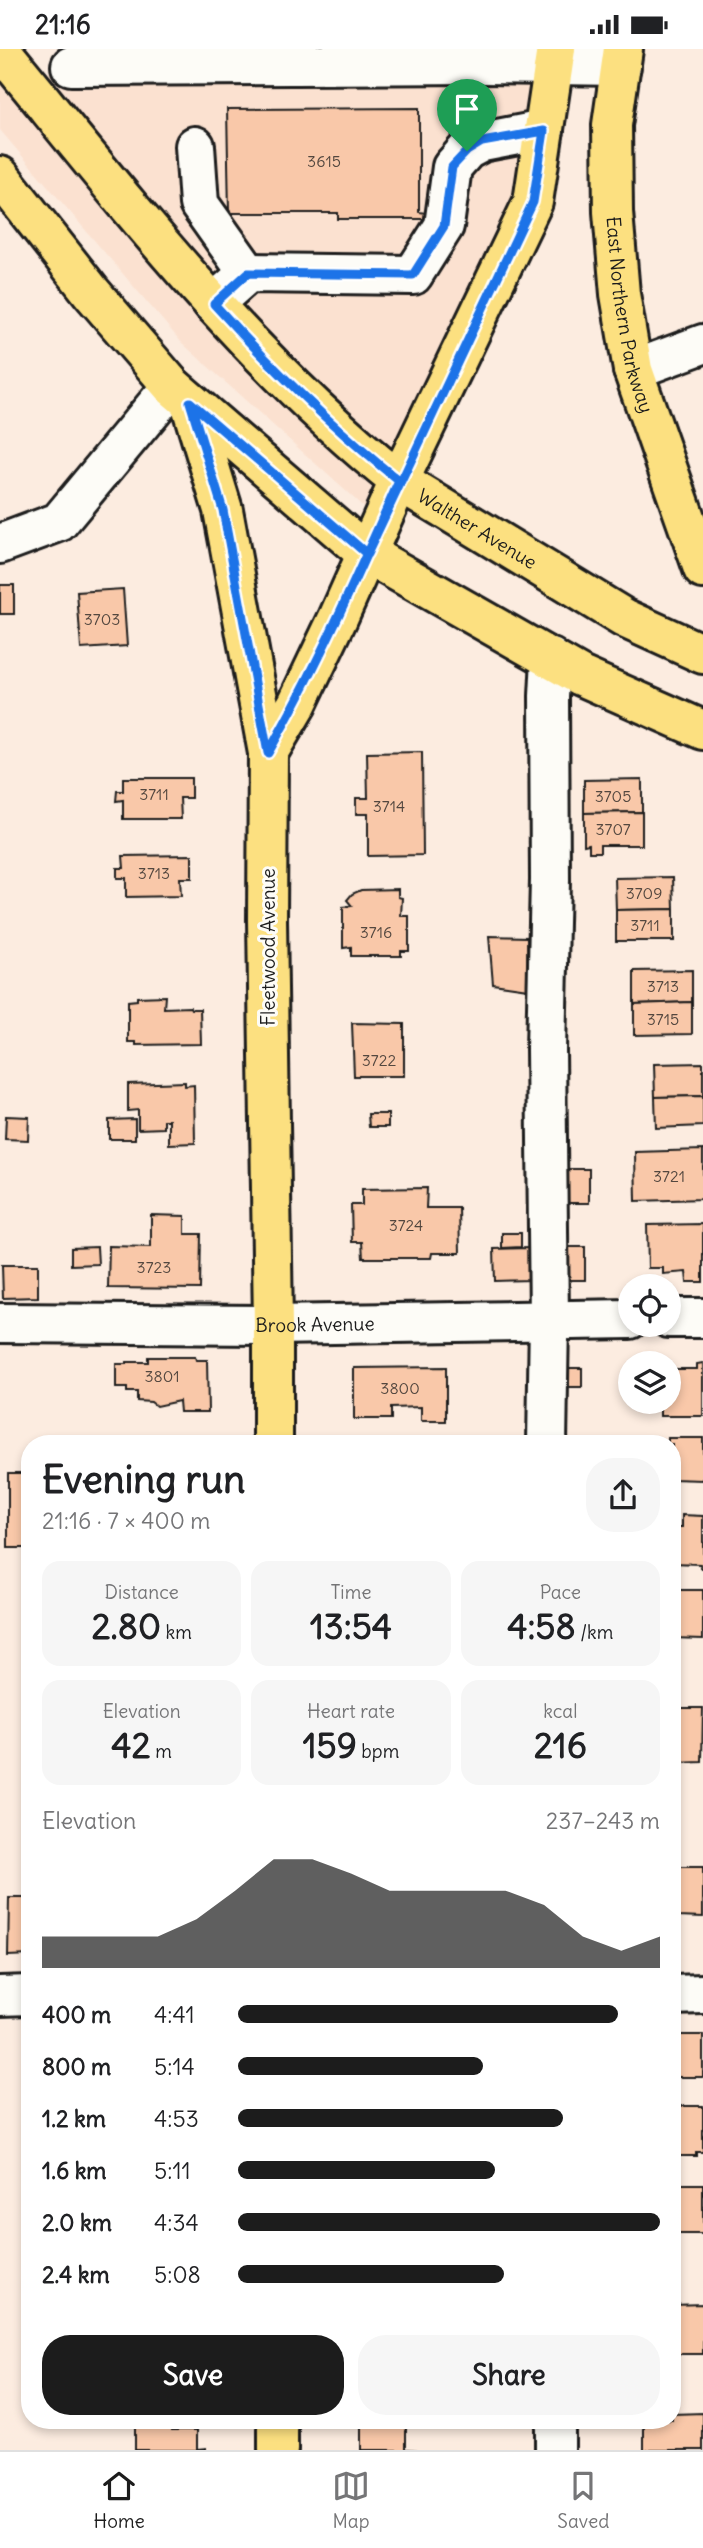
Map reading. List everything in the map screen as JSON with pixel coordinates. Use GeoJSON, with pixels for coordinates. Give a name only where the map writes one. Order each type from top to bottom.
{"type":"FeatureCollection","features":[{"type":"Feature","properties":{"kind":"main road","name":"Walther Avenue"},"geometry":{"type":"LineString","coordinates":[[0,49],[122,200],[214,304],[266,360],[359,448],[399,481],[624,618],[703,654]]}},
{"type":"Feature","properties":{"kind":"main road"},"geometry":{"type":"LineString","coordinates":[[399,481],[533,202],[555,57]]}},
{"type":"Feature","properties":{"kind":"main road","name":"East Northern Parkway"},"geometry":{"type":"LineString","coordinates":[[622,57],[612,125],[613,212],[620,294],[633,370],[702,564]]}},
{"type":"Feature","properties":{"kind":"main road"},"geometry":{"type":"LineString","coordinates":[[0,176],[92,293],[181,394],[367,554],[581,676],[703,730]]}},
{"type":"Feature","properties":{"kind":"main road"},"geometry":{"type":"LineString","coordinates":[[181,394],[223,510],[268,753]]}},
{"type":"Feature","properties":{"kind":"main road","name":"Fleetwood Avenue"},"geometry":{"type":"LineString","coordinates":[[273,1435],[274,1325],[267,920],[268,753],[296,704],[399,481]]}},
{"type":"Feature","properties":{"kind":"main road"},"geometry":{"type":"LineString","coordinates":[[278,2429],[278,2450]]}},
{"type":"Feature","properties":{"kind":"street"},"geometry":{"type":"LineString","coordinates":[[71,66],[622,57]]}},
{"type":"Feature","properties":{"kind":"street"},"geometry":{"type":"LineString","coordinates":[[214,304],[248,273],[413,275],[444,226],[452,167],[467,151],[482,142],[544,131]]}},
{"type":"Feature","properties":{"kind":"street"},"geometry":{"type":"LineString","coordinates":[[195,146],[199,204],[248,273]]}},
{"type":"Feature","properties":{"kind":"street"},"geometry":{"type":"LineString","coordinates":[[633,370],[703,344]]}},
{"type":"Feature","properties":{"kind":"street"},"geometry":{"type":"LineString","coordinates":[[0,544],[59,522],[181,394]]}},
{"type":"Feature","properties":{"kind":"street"},"geometry":{"type":"LineString","coordinates":[[547,1435],[551,658]]}},
{"type":"Feature","properties":{"kind":"street"},"geometry":{"type":"LineString","coordinates":[[681,1318],[703,1318]]}},
{"type":"Feature","properties":{"kind":"street","name":"Brook Avenue"},"geometry":{"type":"LineString","coordinates":[[0,1323],[274,1325],[618,1319]]}},
{"type":"Feature","properties":{"kind":"street"},"geometry":{"type":"LineString","coordinates":[[681,1995],[703,1994]]}},
{"type":"Feature","properties":{"kind":"street"},"geometry":{"type":"LineString","coordinates":[[0,1996],[21,1995]]}},
{"type":"Feature","properties":{"kind":"street"},"geometry":{"type":"LineString","coordinates":[[555,2429],[555,2450]]}},
{"type":"Feature","properties":{"kind":"shaded area"},"geometry":{"type":"Polygon","coordinates":[[[89,70],[549,70],[520,218],[379,521],[182,343],[0,130],[0,75],[89,70]]]}},
{"type":"Feature","properties":{"kind":"building"},"geometry":{"type":"Polygon","coordinates":[[[419,108],[419,212],[426,213],[426,219],[338,219],[338,213],[229,213],[227,109],[419,108]]]}},
{"type":"Feature","properties":{"kind":"building"},"geometry":{"type":"Polygon","coordinates":[[[0,585],[14,585],[14,614],[0,614],[0,585]]]}},
{"type":"Feature","properties":{"kind":"building"},"geometry":{"type":"Polygon","coordinates":[[[123,589],[127,646],[81,649],[77,592],[123,589]]]}},
{"type":"Feature","properties":{"kind":"building"},"geometry":{"type":"Polygon","coordinates":[[[422,752],[423,855],[368,856],[368,814],[356,814],[356,798],[368,798],[367,753],[422,752]]]}},
{"type":"Feature","properties":{"kind":"building"},"geometry":{"type":"Polygon","coordinates":[[[123,778],[191,778],[191,798],[180,798],[181,819],[123,819],[123,800],[116,801],[117,791],[123,791],[123,778]]]}},
{"type":"Feature","properties":{"kind":"building"},"geometry":{"type":"Polygon","coordinates":[[[642,779],[642,812],[584,813],[584,780],[642,779]]]}},
{"type":"Feature","properties":{"kind":"building"},"geometry":{"type":"Polygon","coordinates":[[[642,812],[642,845],[600,845],[600,852],[589,852],[589,844],[584,845],[584,813],[642,812]]]}},
{"type":"Feature","properties":{"kind":"building"},"geometry":{"type":"Polygon","coordinates":[[[192,855],[192,878],[180,878],[181,896],[126,897],[126,878],[117,878],[117,868],[124,868],[123,856],[192,855]]]}},
{"type":"Feature","properties":{"kind":"building"},"geometry":{"type":"Polygon","coordinates":[[[673,877],[674,909],[616,910],[615,878],[673,877]]]}},
{"type":"Feature","properties":{"kind":"building"},"geometry":{"type":"Polygon","coordinates":[[[398,889],[398,897],[402,898],[401,916],[409,916],[409,951],[401,951],[401,956],[351,956],[351,947],[343,948],[343,907],[352,906],[347,900],[361,890],[398,889]]]}},
{"type":"Feature","properties":{"kind":"building"},"geometry":{"type":"Polygon","coordinates":[[[674,909],[674,941],[616,941],[616,910],[674,909]]]}},
{"type":"Feature","properties":{"kind":"building"},"geometry":{"type":"Polygon","coordinates":[[[489,936],[527,937],[528,989],[493,984],[489,936]]]}},
{"type":"Feature","properties":{"kind":"building"},"geometry":{"type":"Polygon","coordinates":[[[692,970],[692,1002],[634,1004],[634,971],[692,970]]]}},
{"type":"Feature","properties":{"kind":"building"},"geometry":{"type":"Polygon","coordinates":[[[165,996],[164,1008],[200,1009],[201,1044],[136,1045],[136,1042],[128,1042],[128,1001],[137,1000],[137,997],[165,996]]]}},
{"type":"Feature","properties":{"kind":"building"},"geometry":{"type":"Polygon","coordinates":[[[692,1002],[692,1034],[634,1035],[634,1004],[692,1002]]]}},
{"type":"Feature","properties":{"kind":"building"},"geometry":{"type":"Polygon","coordinates":[[[352,1023],[404,1024],[404,1076],[354,1076],[352,1023]]]}},
{"type":"Feature","properties":{"kind":"building"},"geometry":{"type":"Polygon","coordinates":[[[703,1063],[703,1096],[655,1097],[654,1064],[703,1063]]]}},
{"type":"Feature","properties":{"kind":"building"},"geometry":{"type":"Polygon","coordinates":[[[185,1082],[185,1086],[194,1085],[195,1143],[169,1144],[169,1120],[164,1120],[164,1128],[138,1129],[138,1110],[128,1111],[128,1084],[185,1082]]]}},
{"type":"Feature","properties":{"kind":"building"},"geometry":{"type":"Polygon","coordinates":[[[703,1096],[703,1126],[656,1128],[655,1097],[703,1096]]]}},
{"type":"Feature","properties":{"kind":"building"},"geometry":{"type":"Polygon","coordinates":[[[368,1114],[388,1114],[388,1127],[369,1127],[368,1114]]]}},
{"type":"Feature","properties":{"kind":"building"},"geometry":{"type":"Polygon","coordinates":[[[6,1116],[29,1117],[28,1140],[5,1139],[6,1116]]]}},
{"type":"Feature","properties":{"kind":"building"},"geometry":{"type":"Polygon","coordinates":[[[135,1119],[135,1139],[109,1139],[109,1120],[135,1119]]]}},
{"type":"Feature","properties":{"kind":"building"},"geometry":{"type":"Polygon","coordinates":[[[703,1150],[703,1199],[636,1201],[635,1152],[703,1150]]]}},
{"type":"Feature","properties":{"kind":"building"},"geometry":{"type":"Polygon","coordinates":[[[553,1169],[589,1169],[589,1203],[553,1203],[553,1169]]]}},
{"type":"Feature","properties":{"kind":"building"},"geometry":{"type":"Polygon","coordinates":[[[427,1188],[426,1208],[459,1208],[460,1253],[432,1253],[431,1258],[363,1258],[362,1242],[352,1242],[351,1205],[362,1205],[362,1189],[427,1188]]]}},
{"type":"Feature","properties":{"kind":"building"},"geometry":{"type":"Polygon","coordinates":[[[151,1215],[185,1216],[185,1234],[201,1234],[200,1289],[108,1288],[109,1246],[151,1247],[151,1215]]]}},
{"type":"Feature","properties":{"kind":"building"},"geometry":{"type":"Polygon","coordinates":[[[703,1224],[703,1282],[687,1282],[686,1272],[663,1274],[663,1268],[648,1268],[647,1225],[703,1224]]]}},
{"type":"Feature","properties":{"kind":"building"},"geometry":{"type":"Polygon","coordinates":[[[502,1233],[521,1233],[521,1247],[502,1248],[502,1233]]]}},
{"type":"Feature","properties":{"kind":"building"},"geometry":{"type":"Polygon","coordinates":[[[97,1247],[98,1264],[71,1265],[71,1248],[97,1247]]]}},
{"type":"Feature","properties":{"kind":"building"},"geometry":{"type":"Polygon","coordinates":[[[553,1247],[585,1247],[585,1280],[553,1280],[553,1247]]]}},
{"type":"Feature","properties":{"kind":"building"},"geometry":{"type":"Polygon","coordinates":[[[530,1248],[531,1280],[495,1281],[494,1249],[530,1248]]]}},
{"type":"Feature","properties":{"kind":"building"},"geometry":{"type":"Polygon","coordinates":[[[2,1265],[38,1265],[38,1297],[3,1298],[2,1265]]]}},
{"type":"Feature","properties":{"kind":"building"},"geometry":{"type":"Polygon","coordinates":[[[148,1357],[195,1357],[196,1360],[207,1360],[208,1412],[180,1412],[179,1401],[156,1406],[151,1402],[137,1401],[137,1392],[116,1388],[116,1364],[148,1362],[148,1357]]]}},
{"type":"Feature","properties":{"kind":"building"},"geometry":{"type":"Polygon","coordinates":[[[703,1363],[703,1416],[660,1416],[681,1414],[681,1369],[697,1369],[697,1364],[703,1363]]]}},
{"type":"Feature","properties":{"kind":"building"},"geometry":{"type":"Polygon","coordinates":[[[446,1367],[446,1421],[421,1421],[421,1407],[391,1408],[391,1419],[354,1419],[354,1368],[446,1367]]]}},
{"type":"Feature","properties":{"kind":"building"},"geometry":{"type":"Polygon","coordinates":[[[568,1368],[582,1368],[582,1387],[569,1387],[568,1368]]]}},
{"type":"Feature","properties":{"kind":"building"},"geometry":{"type":"Polygon","coordinates":[[[681,1438],[703,1438],[703,1480],[681,1479],[681,1438]]]}},
{"type":"Feature","properties":{"kind":"building"},"geometry":{"type":"Polygon","coordinates":[[[8,1473],[21,1473],[21,1548],[8,1548],[8,1473]]]}},
{"type":"Feature","properties":{"kind":"building"},"geometry":{"type":"Polygon","coordinates":[[[682,1515],[703,1516],[703,1568],[700,1564],[681,1563],[682,1515]]]}},
{"type":"Feature","properties":{"kind":"building"},"geometry":{"type":"Polygon","coordinates":[[[681,1590],[703,1590],[703,1639],[681,1638],[681,1590]]]}},
{"type":"Feature","properties":{"kind":"building"},"geometry":{"type":"Polygon","coordinates":[[[681,1708],[703,1708],[702,1762],[681,1763],[681,1708]]]}},
{"type":"Feature","properties":{"kind":"building"},"geometry":{"type":"Polygon","coordinates":[[[681,1867],[703,1867],[703,1917],[681,1916],[681,1867]]]}},
{"type":"Feature","properties":{"kind":"building"},"geometry":{"type":"Polygon","coordinates":[[[9,1898],[21,1898],[21,1955],[8,1956],[9,1898]]]}},
{"type":"Feature","properties":{"kind":"building"},"geometry":{"type":"Polygon","coordinates":[[[681,2035],[703,2035],[703,2077],[681,2077],[681,2035]]]}},
{"type":"Feature","properties":{"kind":"building"},"geometry":{"type":"Polygon","coordinates":[[[681,2106],[703,2106],[703,2152],[696,2152],[696,2156],[681,2156],[681,2106]]]}},
{"type":"Feature","properties":{"kind":"building"},"geometry":{"type":"Polygon","coordinates":[[[681,2184],[703,2184],[703,2234],[681,2234],[681,2184]]]}},
{"type":"Feature","properties":{"kind":"building"},"geometry":{"type":"Polygon","coordinates":[[[703,2304],[703,2354],[681,2354],[681,2305],[703,2304]]]}},
{"type":"Feature","properties":{"kind":"building"},"geometry":{"type":"Polygon","coordinates":[[[703,2413],[703,2450],[644,2450],[644,2429],[681,2429],[681,2414],[703,2413]]]}},
{"type":"Feature","properties":{"kind":"building"},"geometry":{"type":"Polygon","coordinates":[[[135,2429],[197,2430],[197,2449],[206,2448],[206,2450],[135,2450],[135,2429]]]}},
{"type":"Feature","properties":{"kind":"building"},"geometry":{"type":"Polygon","coordinates":[[[361,2429],[406,2429],[406,2449],[418,2450],[361,2450],[361,2429]]]}},
{"type":"Feature","properties":{"kind":"route"},"geometry":{"type":"LineString","coordinates":[[467,151],[452,167],[444,226],[413,275],[248,273],[214,304],[266,360],[399,481],[338,618],[296,704],[268,753],[223,510],[190,402],[367,554],[399,481],[533,202],[544,131],[482,142],[467,151]]}}]}
